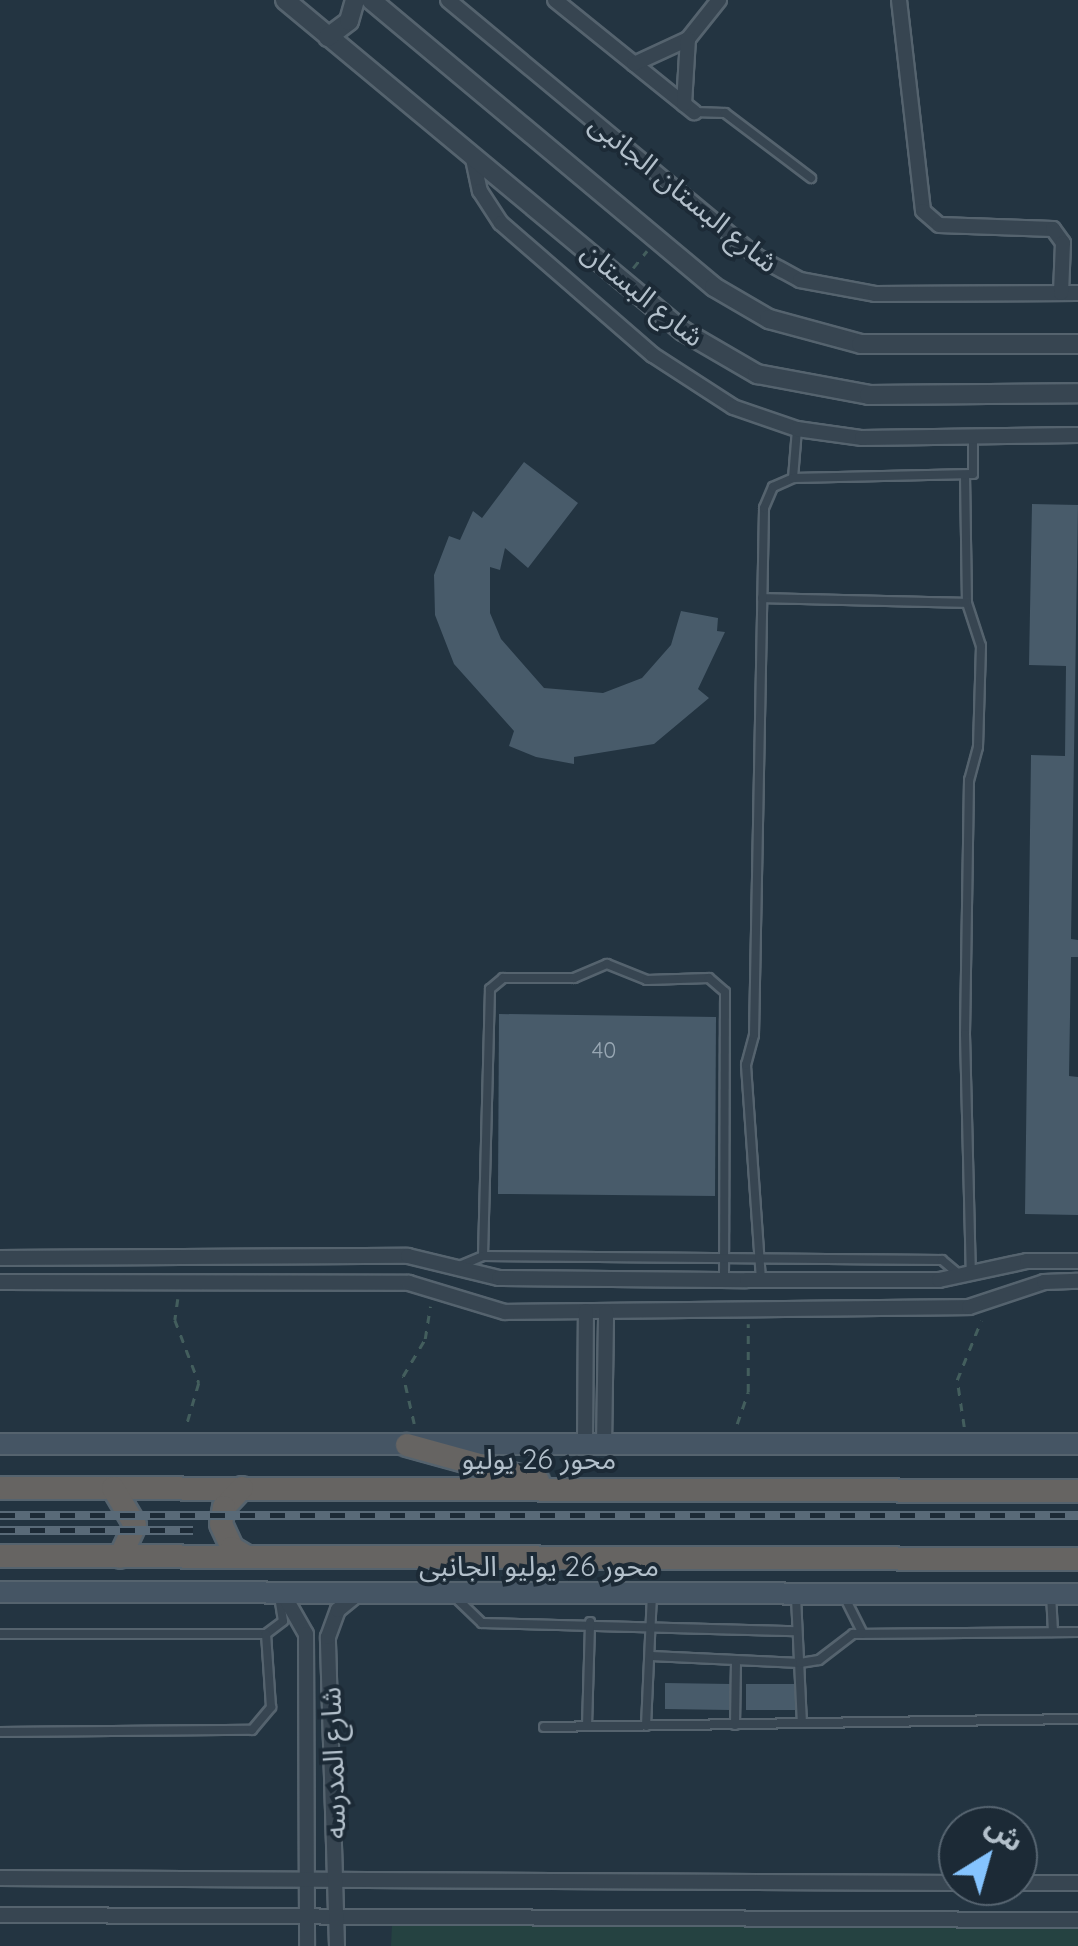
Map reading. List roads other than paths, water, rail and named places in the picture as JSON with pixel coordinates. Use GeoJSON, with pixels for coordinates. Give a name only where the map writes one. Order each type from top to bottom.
{"type":"FeatureCollection","features":[{"type":"Feature","properties":{"kind":"highway"},"geometry":{"type":"LineString","coordinates":[[413,1445],[566,1489]]}},
{"type":"Feature","properties":{"kind":"highway","name":"محور 26 يوليو"},"geometry":{"type":"LineString","coordinates":[[0,1488],[1078,1491]]}},
{"type":"Feature","properties":{"kind":"highway"},"geometry":{"type":"LineString","coordinates":[[113,1488],[135,1525],[120,1557]]}},
{"type":"Feature","properties":{"kind":"highway"},"geometry":{"type":"LineString","coordinates":[[242,1488],[228,1499],[220,1524],[226,1541],[247,1557]]}},
{"type":"Feature","properties":{"kind":"highway"},"geometry":{"type":"LineString","coordinates":[[0,1556],[1078,1559]]}},
{"type":"Feature","properties":{"kind":"main road"},"geometry":{"type":"LineString","coordinates":[[0,1444],[1078,1444]]}},
{"type":"Feature","properties":{"kind":"main road","name":"محور 26 يوليو الجانبى"},"geometry":{"type":"LineString","coordinates":[[0,1592],[1078,1594]]}},
{"type":"Feature","properties":{"kind":"street","name":"شارع البستان"},"geometry":{"type":"LineString","coordinates":[[285,0],[707,347],[785,382],[869,395],[1078,394]]}},
{"type":"Feature","properties":{"kind":"street"},"geometry":{"type":"LineString","coordinates":[[328,37],[348,21],[355,0]]}},
{"type":"Feature","properties":{"kind":"street","name":"شارع البستان"},"geometry":{"type":"LineString","coordinates":[[371,0],[742,306],[799,331],[862,344],[1078,344]]}},
{"type":"Feature","properties":{"kind":"street","name":"شارع البستان الجانبى"},"geometry":{"type":"LineString","coordinates":[[448,0],[777,270],[849,292],[1078,294]]}},
{"type":"Feature","properties":{"kind":"street"},"geometry":{"type":"LineString","coordinates":[[634,64],[688,39],[719,0]]}},
{"type":"Feature","properties":{"kind":"street"},"geometry":{"type":"LineString","coordinates":[[898,0],[923,210],[939,225],[1053,229],[1063,243],[1061,293]]}},
{"type":"Feature","properties":{"kind":"street"},"geometry":{"type":"LineString","coordinates":[[557,1],[689,108]]}},
{"type":"Feature","properties":{"kind":"street"},"geometry":{"type":"LineString","coordinates":[[688,39],[689,108]]}},
{"type":"Feature","properties":{"kind":"street"},"geometry":{"type":"LineString","coordinates":[[472,154],[480,191],[500,223],[653,355],[733,408],[797,429],[862,438],[1078,435]]}},
{"type":"Feature","properties":{"kind":"street"},"geometry":{"type":"LineString","coordinates":[[0,1258],[423,1256],[498,1278],[754,1280],[967,1276],[1026,1261],[1078,1261]]}},
{"type":"Feature","properties":{"kind":"street"},"geometry":{"type":"LineString","coordinates":[[303,1258],[303,1283]]}},
{"type":"Feature","properties":{"kind":"street"},"geometry":{"type":"LineString","coordinates":[[748,1308],[754,1280]]}},
{"type":"Feature","properties":{"kind":"street"},"geometry":{"type":"LineString","coordinates":[[0,1282],[427,1287],[492,1311],[606,1312],[980,1305],[1044,1282],[1078,1282]]}},
{"type":"Feature","properties":{"kind":"street"},"geometry":{"type":"LineString","coordinates":[[586,1311],[594,1446]]}},
{"type":"Feature","properties":{"kind":"street"},"geometry":{"type":"LineString","coordinates":[[594,1446],[606,1312]]}},
{"type":"Feature","properties":{"kind":"street","name":"شارع المدرسه"},"geometry":{"type":"LineString","coordinates":[[280,1592],[306,1634],[307,1946]]}},
{"type":"Feature","properties":{"kind":"street","name":"شارع المدرسه"},"geometry":{"type":"LineString","coordinates":[[337,1946],[328,1637],[338,1610],[359,1592]]}},
{"type":"Feature","properties":{"kind":"street"},"geometry":{"type":"LineString","coordinates":[[0,1878],[938,1883]]}},
{"type":"Feature","properties":{"kind":"street"},"geometry":{"type":"LineString","coordinates":[[1038,1883],[1078,1883]]}},
{"type":"Feature","properties":{"kind":"street"},"geometry":{"type":"LineString","coordinates":[[0,1915],[1078,1920]]}},
{"type":"Feature","properties":{"kind":"lane"},"geometry":{"type":"LineString","coordinates":[[689,108],[726,112],[811,178]]}},
{"type":"Feature","properties":{"kind":"lane"},"geometry":{"type":"LineString","coordinates":[[793,478],[797,429]]}},
{"type":"Feature","properties":{"kind":"lane"},"geometry":{"type":"LineString","coordinates":[[754,1280],[761,1261],[746,1065],[754,1036],[764,508],[773,487],[793,478],[965,475],[975,471],[972,436]]}},
{"type":"Feature","properties":{"kind":"lane"},"geometry":{"type":"LineString","coordinates":[[965,475],[967,603],[981,646],[965,995],[967,1276]]}},
{"type":"Feature","properties":{"kind":"lane"},"geometry":{"type":"LineString","coordinates":[[762,598],[967,603]]}},
{"type":"Feature","properties":{"kind":"lane"},"geometry":{"type":"LineString","coordinates":[[484,1256],[490,989],[502,978],[574,978],[607,964],[648,980],[714,980],[725,992],[724,1279]]}},
{"type":"Feature","properties":{"kind":"lane"},"geometry":{"type":"LineString","coordinates":[[458,1267],[484,1256],[942,1260],[967,1276]]}},
{"type":"Feature","properties":{"kind":"lane"},"geometry":{"type":"LineString","coordinates":[[0,1634],[266,1634],[283,1621],[280,1592]]}},
{"type":"Feature","properties":{"kind":"lane"},"geometry":{"type":"LineString","coordinates":[[451,1593],[482,1624],[590,1622],[796,1631]]}},
{"type":"Feature","properties":{"kind":"lane"},"geometry":{"type":"LineString","coordinates":[[548,1593],[548,1622]]}},
{"type":"Feature","properties":{"kind":"lane"},"geometry":{"type":"LineString","coordinates":[[646,1726],[652,1593]]}},
{"type":"Feature","properties":{"kind":"lane"},"geometry":{"type":"LineString","coordinates":[[843,1594],[863,1634]]}},
{"type":"Feature","properties":{"kind":"lane"},"geometry":{"type":"LineString","coordinates":[[1052,1594],[1053,1632]]}},
{"type":"Feature","properties":{"kind":"lane"},"geometry":{"type":"LineString","coordinates":[[796,1596],[802,1722]]}},
{"type":"Feature","properties":{"kind":"lane"},"geometry":{"type":"LineString","coordinates":[[586,1726],[590,1622]]}},
{"type":"Feature","properties":{"kind":"lane"},"geometry":{"type":"LineString","coordinates":[[651,1656],[736,1663],[800,1663],[819,1660],[841,1637],[863,1634],[1078,1632]]}},
{"type":"Feature","properties":{"kind":"lane"},"geometry":{"type":"LineString","coordinates":[[0,1732],[252,1730],[271,1707],[266,1634]]}},
{"type":"Feature","properties":{"kind":"lane"},"geometry":{"type":"LineString","coordinates":[[735,1725],[736,1663]]}},
{"type":"Feature","properties":{"kind":"lane"},"geometry":{"type":"LineString","coordinates":[[544,1727],[1078,1719]]}},
{"type":"Feature","properties":{"kind":"railway"},"geometry":{"type":"LineString","coordinates":[[0,1515],[1078,1515]]}},
{"type":"Feature","properties":{"kind":"railway"},"geometry":{"type":"LineString","coordinates":[[0,1530],[193,1530]]}}]}
